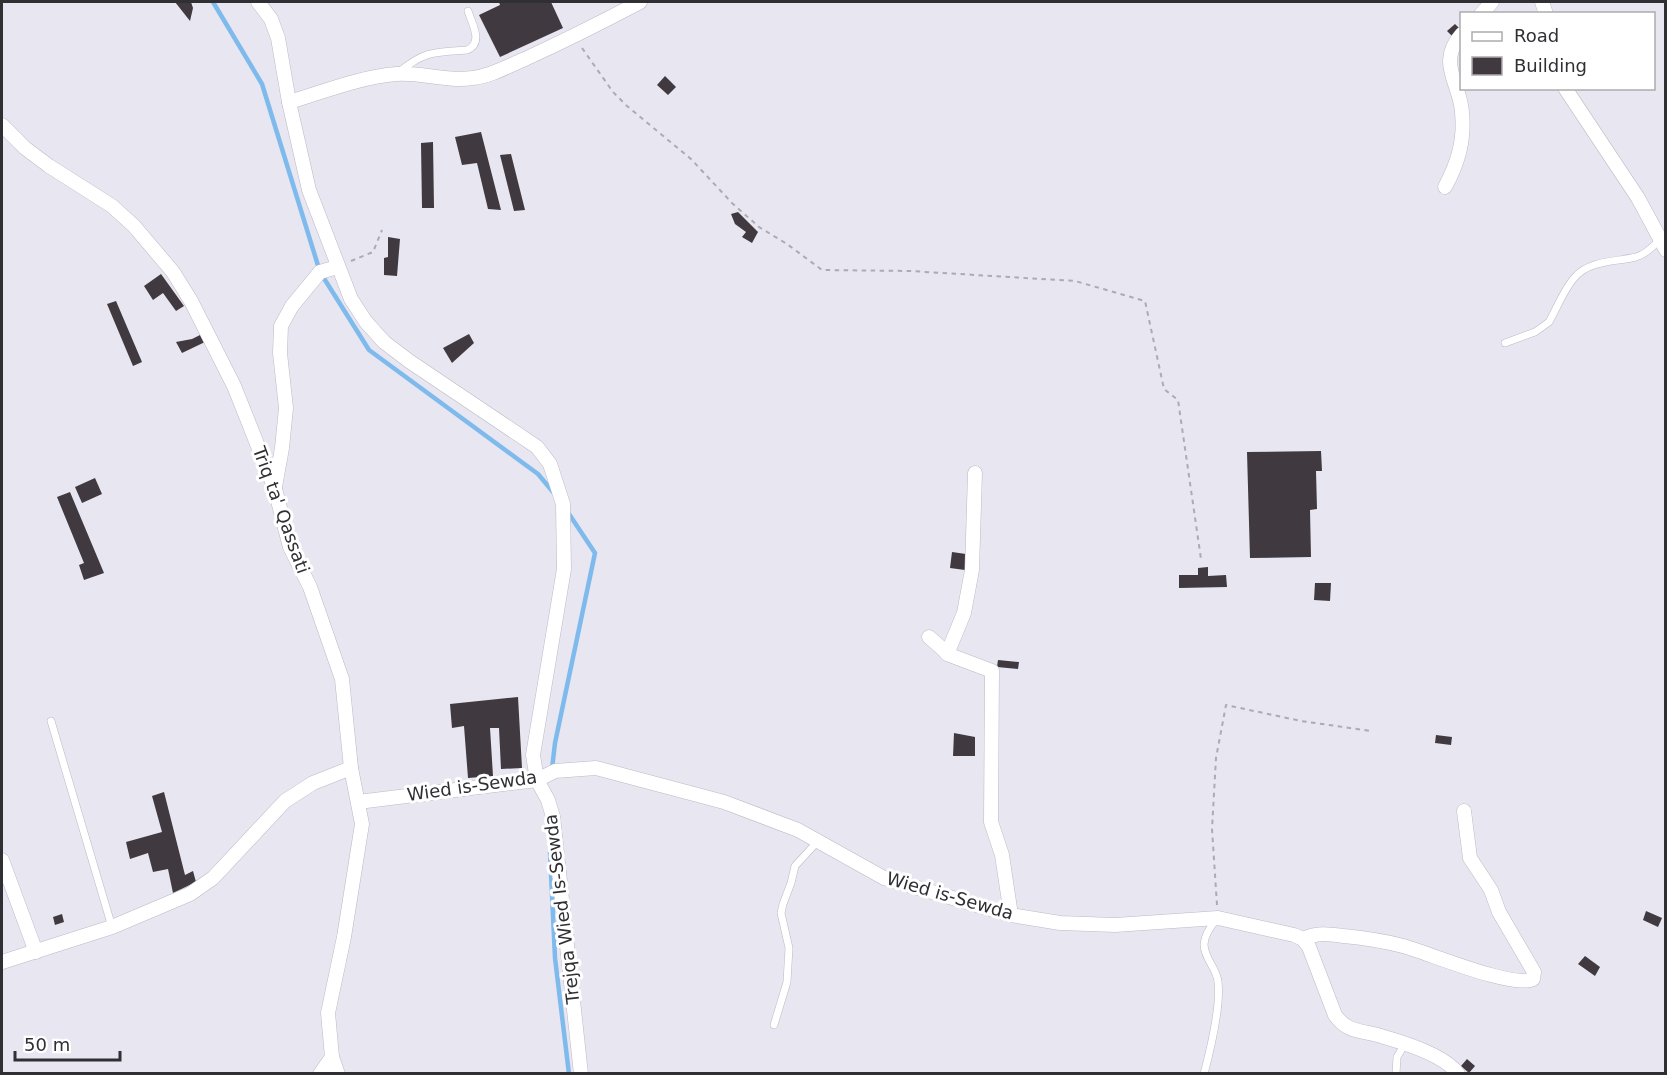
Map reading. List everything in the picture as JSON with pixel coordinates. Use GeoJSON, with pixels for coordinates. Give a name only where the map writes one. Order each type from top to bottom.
{"type":"FeatureCollection","features":[{"type":"Feature","properties":{"kind":"street","name":"Trejqa Wied Is-Sewda"},"geometry":{"type":"LineString","coordinates":[[258,2],[271,19],[278,38],[289,102],[309,190],[351,299],[366,322],[384,342],[537,447],[550,464],[563,504],[564,569],[533,755],[537,780],[548,800],[553,817],[581,1074]]}},
{"type":"Feature","properties":{"kind":"street"},"geometry":{"type":"LineString","coordinates":[[289,102],[376,77],[396,74],[417,74],[456,80],[492,74],[575,37],[640,2]]}},
{"type":"Feature","properties":{"kind":"street"},"geometry":{"type":"LineString","coordinates":[[1445,187],[1456,166],[1462,140],[1462,111],[1449,67],[1451,51],[1460,36]]}},
{"type":"Feature","properties":{"kind":"street"},"geometry":{"type":"LineString","coordinates":[[1566,90],[1638,198],[1662,245]]}},
{"type":"Feature","properties":{"kind":"street","name":"Triq ta' Qassati"},"geometry":{"type":"LineString","coordinates":[[2,125],[25,148],[49,166],[112,206],[135,226],[173,272],[191,300],[234,386],[275,489],[290,547],[310,587],[342,679],[351,768],[362,824],[344,937],[328,1013],[332,1057]]}},
{"type":"Feature","properties":{"kind":"street"},"geometry":{"type":"LineString","coordinates":[[275,489],[286,408],[280,353],[281,326],[292,306],[320,272],[338,267]]}},
{"type":"Feature","properties":{"kind":"street"},"geometry":{"type":"LineString","coordinates":[[947,653],[964,614],[972,570],[975,473]]}},
{"type":"Feature","properties":{"kind":"street"},"geometry":{"type":"LineString","coordinates":[[929,637],[947,653],[992,671],[991,822],[1002,855],[1011,915]]}},
{"type":"Feature","properties":{"kind":"street"},"geometry":{"type":"LineString","coordinates":[[2,962],[112,927],[190,894],[213,878],[285,801],[320,779],[351,768]]}},
{"type":"Feature","properties":{"kind":"street","name":"Wied is-Sewda"},"geometry":{"type":"LineString","coordinates":[[358,802],[537,780],[555,771],[596,768],[724,802],[798,831],[884,878],[1011,915],[1060,923],[1104,924],[1218,918],[1294,934],[1303,939]]}},
{"type":"Feature","properties":{"kind":"street"},"geometry":{"type":"LineString","coordinates":[[1458,1074],[1449,1063],[1405,1044],[1384,1036],[1351,1030],[1342,1025],[1335,1015],[1314,957],[1303,939],[1318,933],[1365,938],[1402,946],[1494,976],[1526,982],[1533,979],[1534,972],[1527,956],[1499,912],[1491,890],[1470,858],[1466,842],[1464,811]]}},
{"type":"Feature","properties":{"kind":"street"},"geometry":{"type":"LineString","coordinates":[[2,860],[36,952]]}},
{"type":"Feature","properties":{"kind":"street"},"geometry":{"type":"LineString","coordinates":[[320,1074],[332,1057]]}},
{"type":"Feature","properties":{"kind":"street"},"geometry":{"type":"LineString","coordinates":[[332,1057],[338,1074]]}},
{"type":"Feature","properties":{"kind":"lane"},"geometry":{"type":"LineString","coordinates":[[396,74],[429,52],[467,50],[473,47],[476,36],[468,11]]}},
{"type":"Feature","properties":{"kind":"lane"},"geometry":{"type":"LineString","coordinates":[[1505,343],[1543,328],[1549,322],[1575,276],[1584,270],[1606,261],[1638,257],[1662,245]]}},
{"type":"Feature","properties":{"kind":"lane"},"geometry":{"type":"LineString","coordinates":[[51,721],[112,927]]}},
{"type":"Feature","properties":{"kind":"lane"},"geometry":{"type":"LineString","coordinates":[[774,1025],[787,982],[789,948],[781,913],[783,904],[795,866],[818,841]]}},
{"type":"Feature","properties":{"kind":"lane"},"geometry":{"type":"LineString","coordinates":[[1204,1074],[1219,984],[1216,972],[1206,957],[1204,945],[1206,935],[1218,918]]}},
{"type":"Feature","properties":{"kind":"lane"},"geometry":{"type":"LineString","coordinates":[[1396,1074],[1397,1057],[1405,1044]]}},
{"type":"Feature","properties":{"kind":"path"},"geometry":{"type":"LineString","coordinates":[[575,37],[613,92],[627,106],[691,159],[732,203],[759,227],[822,270],[910,271],[1075,281],[1145,301],[1164,389],[1178,400],[1201,559]]}},
{"type":"Feature","properties":{"kind":"path"},"geometry":{"type":"LineString","coordinates":[[338,267],[373,252],[382,230]]}},
{"type":"Feature","properties":{"kind":"path"},"geometry":{"type":"LineString","coordinates":[[1218,918],[1212,829],[1216,758],[1226,705],[1301,721],[1371,731]]}},
{"type":"Feature","properties":{"kind":"building"},"geometry":{"type":"Polygon","coordinates":[[[175,2],[191,2],[193,8],[190,21],[175,2]]]}},
{"type":"Feature","properties":{"kind":"building"},"geometry":{"type":"Polygon","coordinates":[[[499,2],[551,2],[563,28],[500,57],[479,15],[500,5],[499,2]]]}},
{"type":"Feature","properties":{"kind":"building"},"geometry":{"type":"Polygon","coordinates":[[[1455,24],[1460,29],[1452,36],[1447,31],[1455,24]]]}},
{"type":"Feature","properties":{"kind":"building"},"geometry":{"type":"Polygon","coordinates":[[[665,76],[676,87],[668,95],[657,85],[665,76]]]}},
{"type":"Feature","properties":{"kind":"building"},"geometry":{"type":"Polygon","coordinates":[[[481,132],[501,210],[488,209],[477,163],[462,165],[455,137],[481,132]]]}},
{"type":"Feature","properties":{"kind":"building"},"geometry":{"type":"Polygon","coordinates":[[[433,142],[434,208],[422,208],[421,143],[433,142]]]}},
{"type":"Feature","properties":{"kind":"building"},"geometry":{"type":"Polygon","coordinates":[[[511,154],[525,210],[514,211],[500,155],[511,154]]]}},
{"type":"Feature","properties":{"kind":"building"},"geometry":{"type":"Polygon","coordinates":[[[738,212],[758,232],[752,243],[742,237],[746,232],[735,224],[731,214],[738,212]]]}},
{"type":"Feature","properties":{"kind":"building"},"geometry":{"type":"Polygon","coordinates":[[[388,237],[400,239],[397,276],[384,275],[384,258],[388,257],[388,237]]]}},
{"type":"Feature","properties":{"kind":"building"},"geometry":{"type":"Polygon","coordinates":[[[161,274],[184,306],[176,311],[163,293],[153,300],[144,286],[161,274]]]}},
{"type":"Feature","properties":{"kind":"building"},"geometry":{"type":"Polygon","coordinates":[[[116,301],[142,362],[133,366],[107,304],[116,301]]]}},
{"type":"Feature","properties":{"kind":"building"},"geometry":{"type":"Polygon","coordinates":[[[202,334],[205,342],[182,353],[176,342],[192,339],[202,334]]]}},
{"type":"Feature","properties":{"kind":"building"},"geometry":{"type":"Polygon","coordinates":[[[469,334],[474,343],[452,363],[443,348],[469,334]]]}},
{"type":"Feature","properties":{"kind":"building"},"geometry":{"type":"Polygon","coordinates":[[[1321,451],[1322,471],[1316,471],[1317,509],[1310,510],[1311,557],[1250,558],[1247,452],[1321,451]]]}},
{"type":"Feature","properties":{"kind":"building"},"geometry":{"type":"Polygon","coordinates":[[[95,478],[102,494],[82,503],[75,487],[95,478]]]}},
{"type":"Feature","properties":{"kind":"building"},"geometry":{"type":"Polygon","coordinates":[[[70,492],[104,573],[84,580],[79,565],[84,563],[57,497],[70,492]]]}},
{"type":"Feature","properties":{"kind":"building"},"geometry":{"type":"Polygon","coordinates":[[[952,552],[966,554],[965,570],[950,568],[952,552]]]}},
{"type":"Feature","properties":{"kind":"building"},"geometry":{"type":"Polygon","coordinates":[[[1208,567],[1208,576],[1226,575],[1227,587],[1179,588],[1179,575],[1198,575],[1198,568],[1208,567]]]}},
{"type":"Feature","properties":{"kind":"building"},"geometry":{"type":"Polygon","coordinates":[[[1315,583],[1331,583],[1330,601],[1314,600],[1315,583]]]}},
{"type":"Feature","properties":{"kind":"building"},"geometry":{"type":"Polygon","coordinates":[[[998,660],[1019,662],[1018,669],[997,667],[998,660]]]}},
{"type":"Feature","properties":{"kind":"building"},"geometry":{"type":"Polygon","coordinates":[[[518,697],[522,768],[501,769],[499,728],[490,728],[493,776],[468,778],[464,726],[452,728],[450,704],[518,697]]]}},
{"type":"Feature","properties":{"kind":"building"},"geometry":{"type":"Polygon","coordinates":[[[954,733],[975,737],[975,756],[953,756],[954,733]]]}},
{"type":"Feature","properties":{"kind":"building"},"geometry":{"type":"Polygon","coordinates":[[[1436,735],[1452,737],[1451,745],[1435,743],[1436,735]]]}},
{"type":"Feature","properties":{"kind":"building"},"geometry":{"type":"Polygon","coordinates":[[[164,792],[185,875],[193,871],[196,882],[173,893],[168,869],[153,872],[148,853],[130,859],[126,842],[162,832],[152,796],[164,792]]]}},
{"type":"Feature","properties":{"kind":"building"},"geometry":{"type":"Polygon","coordinates":[[[1646,911],[1662,918],[1658,927],[1643,920],[1646,911]]]}},
{"type":"Feature","properties":{"kind":"building"},"geometry":{"type":"Polygon","coordinates":[[[62,914],[64,922],[55,925],[53,917],[62,914]]]}},
{"type":"Feature","properties":{"kind":"building"},"geometry":{"type":"Polygon","coordinates":[[[1585,956],[1600,967],[1595,976],[1578,964],[1585,956]]]}},
{"type":"Feature","properties":{"kind":"building"},"geometry":{"type":"Polygon","coordinates":[[[1467,1059],[1475,1066],[1469,1073],[1461,1066],[1467,1059]]]}},
{"type":"Feature","properties":{"kind":"waterway"},"geometry":{"type":"LineString","coordinates":[[213,2],[262,84],[320,272],[369,350],[538,474],[553,492]]}},
{"type":"Feature","properties":{"kind":"waterway"},"geometry":{"type":"LineString","coordinates":[[552,769],[555,743],[595,553],[567,511]]}},
{"type":"Feature","properties":{"kind":"waterway"},"geometry":{"type":"LineString","coordinates":[[550,852],[555,958],[569,1074]]}}]}
